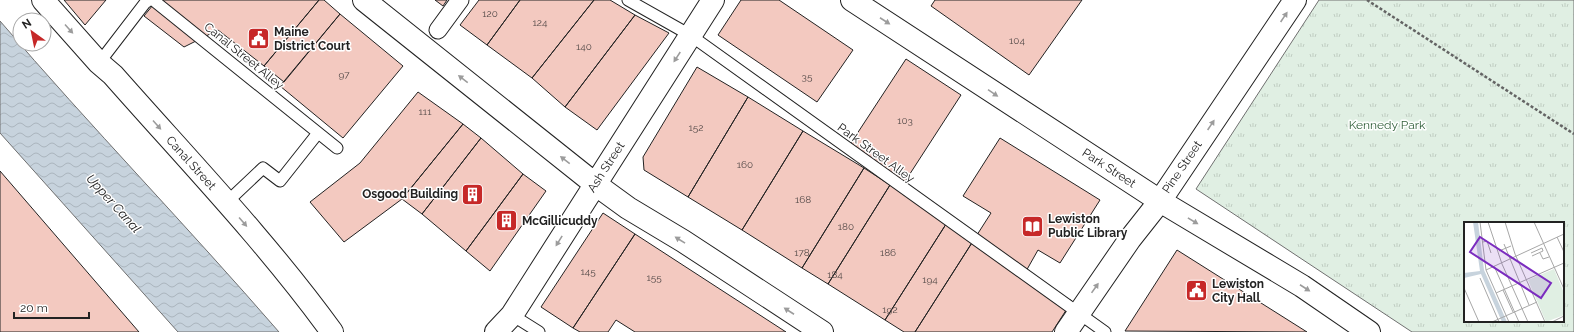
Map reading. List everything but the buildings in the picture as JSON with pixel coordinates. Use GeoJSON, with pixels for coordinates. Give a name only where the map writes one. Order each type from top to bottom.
{"type":"FeatureCollection","features":[{"type":"Feature","properties":{"kind":"main road","name":"Canal Street"},"geometry":{"type":"LineString","coordinates":[[43,0],[98,63],[113,75],[226,203],[304,294],[332,332]]}},
{"type":"Feature","properties":{"kind":"main road"},"geometry":{"type":"LineString","coordinates":[[364,0],[595,184],[628,208],[682,241],[822,332]]}},
{"type":"Feature","properties":{"kind":"main road","name":"Ash Street"},"geometry":{"type":"LineString","coordinates":[[496,332],[512,315],[713,0]]}},
{"type":"Feature","properties":{"kind":"main road","name":"Park Street"},"geometry":{"type":"LineString","coordinates":[[852,0],[1160,201],[1302,286],[1369,332]]}},
{"type":"Feature","properties":{"kind":"main road","name":"Pine Street"},"geometry":{"type":"LineString","coordinates":[[1066,332],[1130,240],[1160,201],[1295,0]]}},
{"type":"Feature","properties":{"kind":"street"},"geometry":{"type":"LineString","coordinates":[[438,30],[460,0]]}},
{"type":"Feature","properties":{"kind":"lane"},"geometry":{"type":"LineString","coordinates":[[98,63],[145,3],[149,0]]}},
{"type":"Feature","properties":{"kind":"lane","name":"Canal Street Alley"},"geometry":{"type":"LineString","coordinates":[[153,0],[337,148]]}},
{"type":"Feature","properties":{"kind":"lane","name":"Park Street Alley"},"geometry":{"type":"LineString","coordinates":[[628,0],[690,35],[1105,332]]}},
{"type":"Feature","properties":{"kind":"lane"},"geometry":{"type":"LineString","coordinates":[[226,203],[263,168],[280,181],[318,133]]}},
{"type":"Feature","properties":{"kind":"lane"},"geometry":{"type":"LineString","coordinates":[[512,315],[539,332]]}},
{"type":"Feature","properties":{"kind":"path"},"geometry":{"type":"LineString","coordinates":[[1367,0],[1574,134]]}},
{"type":"Feature","properties":{"kind":"green space","name":"Kennedy Park"},"geometry":{"type":"Polygon","coordinates":[[[1319,0],[1574,0],[1574,332],[1412,332],[1196,189],[1319,0]]]}},
{"type":"Feature","properties":{"kind":"water","name":"Upper Canal"},"geometry":{"type":"Polygon","coordinates":[[[0,21],[12,35],[12,52],[27,52],[279,332],[178,332],[0,133],[0,21]]]}},
{"type":"Feature","properties":{"kind":"place","name":"Maine District Court"},"geometry":{"type":"Point","coordinates":[258,39]}},
{"type":"Feature","properties":{"kind":"place","name":"Osgood Building"},"geometry":{"type":"Point","coordinates":[473,194]}},
{"type":"Feature","properties":{"kind":"place","name":"McGillicuddy"},"geometry":{"type":"Point","coordinates":[506,221]}},
{"type":"Feature","properties":{"kind":"place","name":"Lewiston Public Library"},"geometry":{"type":"Point","coordinates":[1033,226]}},
{"type":"Feature","properties":{"kind":"place","name":"Lewiston City Hall"},"geometry":{"type":"Point","coordinates":[1196,291]}}]}
